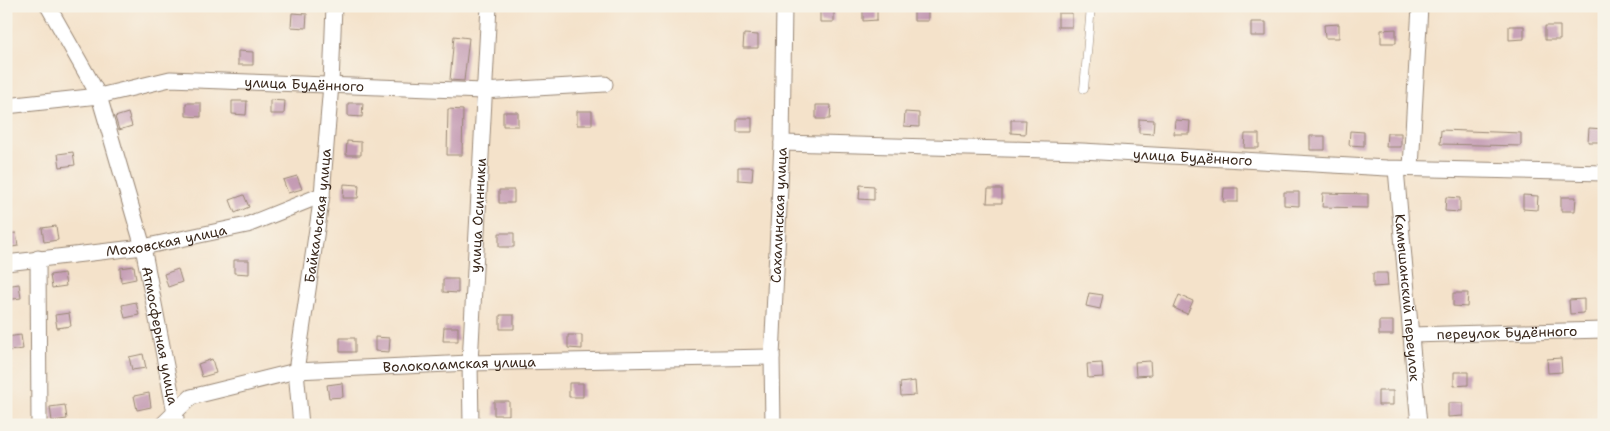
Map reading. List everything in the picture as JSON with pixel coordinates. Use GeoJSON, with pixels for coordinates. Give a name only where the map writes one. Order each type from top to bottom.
{"type":"FeatureCollection","features":[{"type":"Feature","properties":{"kind":"street","name":"Атмосферная улица"},"geometry":{"type":"LineString","coordinates":[[48,6],[100,96],[143,247],[176,418]]}},
{"type":"Feature","properties":{"kind":"street","name":"Байкальская улица"},"geometry":{"type":"LineString","coordinates":[[302,425],[296,371],[322,195],[331,84],[334,6]]}},
{"type":"Feature","properties":{"kind":"street","name":"улица Осинники"},"geometry":{"type":"LineString","coordinates":[[471,425],[470,363],[489,6]]}},
{"type":"Feature","properties":{"kind":"street","name":"Сахалинская улица"},"geometry":{"type":"LineString","coordinates":[[773,425],[772,357],[782,143],[784,6]]}},
{"type":"Feature","properties":{"kind":"street"},"geometry":{"type":"LineString","coordinates":[[1411,168],[1420,6]]}},
{"type":"Feature","properties":{"kind":"street","name":"улица Будённого"},"geometry":{"type":"LineString","coordinates":[[6,106],[100,96],[170,79],[483,91],[605,84]]}},
{"type":"Feature","properties":{"kind":"street","name":"улица Будённого"},"geometry":{"type":"LineString","coordinates":[[782,143],[1082,151],[1396,169],[1604,173]]}},
{"type":"Feature","properties":{"kind":"street","name":"Камышанский переулок"},"geometry":{"type":"LineString","coordinates":[[1396,169],[1419,425]]}},
{"type":"Feature","properties":{"kind":"street","name":"Моховская улица"},"geometry":{"type":"LineString","coordinates":[[6,263],[143,247],[247,225],[322,195]]}},
{"type":"Feature","properties":{"kind":"street"},"geometry":{"type":"LineString","coordinates":[[38,258],[39,425]]}},
{"type":"Feature","properties":{"kind":"street","name":"переулок Будённого"},"geometry":{"type":"LineString","coordinates":[[1411,335],[1604,330]]}},
{"type":"Feature","properties":{"kind":"street","name":"Волоколамская улица"},"geometry":{"type":"LineString","coordinates":[[162,425],[176,418],[192,397],[296,371],[470,363],[772,357]]}},
{"type":"Feature","properties":{"kind":"lane"},"geometry":{"type":"LineString","coordinates":[[1084,89],[1091,6]]}},
{"type":"Feature","properties":{"kind":"building"},"geometry":{"type":"Polygon","coordinates":[[[863,7],[877,7],[877,20],[863,21],[863,7]]]}},
{"type":"Feature","properties":{"kind":"building"},"geometry":{"type":"Polygon","coordinates":[[[914,7],[928,7],[928,21],[914,21],[914,7]]]}},
{"type":"Feature","properties":{"kind":"building"},"geometry":{"type":"Polygon","coordinates":[[[820,9],[834,9],[834,22],[820,22],[820,9]]]}},
{"type":"Feature","properties":{"kind":"building"},"geometry":{"type":"Polygon","coordinates":[[[292,13],[307,14],[306,28],[291,27],[292,13]]]}},
{"type":"Feature","properties":{"kind":"building"},"geometry":{"type":"Polygon","coordinates":[[[1058,13],[1072,13],[1072,27],[1058,27],[1058,13]]]}},
{"type":"Feature","properties":{"kind":"building"},"geometry":{"type":"Polygon","coordinates":[[[1251,22],[1266,22],[1266,36],[1251,36],[1251,22]]]}},
{"type":"Feature","properties":{"kind":"building"},"geometry":{"type":"Polygon","coordinates":[[[1339,24],[1339,38],[1325,38],[1324,25],[1339,24]]]}},
{"type":"Feature","properties":{"kind":"building"},"geometry":{"type":"Polygon","coordinates":[[[1509,26],[1524,26],[1524,39],[1509,40],[1509,26]]]}},
{"type":"Feature","properties":{"kind":"building"},"geometry":{"type":"Polygon","coordinates":[[[1545,26],[1560,26],[1560,40],[1545,40],[1545,26]]]}},
{"type":"Feature","properties":{"kind":"building"},"geometry":{"type":"Polygon","coordinates":[[[1396,29],[1396,43],[1381,43],[1381,30],[1396,29]]]}},
{"type":"Feature","properties":{"kind":"building"},"geometry":{"type":"Polygon","coordinates":[[[744,34],[758,35],[758,48],[743,48],[744,34]]]}},
{"type":"Feature","properties":{"kind":"building"},"geometry":{"type":"Polygon","coordinates":[[[454,36],[469,38],[464,81],[450,80],[454,36]]]}},
{"type":"Feature","properties":{"kind":"building"},"geometry":{"type":"Polygon","coordinates":[[[238,51],[253,52],[253,65],[238,65],[238,51]]]}},
{"type":"Feature","properties":{"kind":"building"},"geometry":{"type":"Polygon","coordinates":[[[270,100],[285,101],[284,114],[270,114],[270,100]]]}},
{"type":"Feature","properties":{"kind":"building"},"geometry":{"type":"Polygon","coordinates":[[[232,101],[247,101],[246,115],[232,114],[232,101]]]}},
{"type":"Feature","properties":{"kind":"building"},"geometry":{"type":"Polygon","coordinates":[[[186,103],[201,103],[201,117],[186,116],[186,103]]]}},
{"type":"Feature","properties":{"kind":"building"},"geometry":{"type":"Polygon","coordinates":[[[348,103],[363,103],[362,117],[348,116],[348,103]]]}},
{"type":"Feature","properties":{"kind":"building"},"geometry":{"type":"Polygon","coordinates":[[[816,105],[831,105],[830,119],[816,119],[816,105]]]}},
{"type":"Feature","properties":{"kind":"building"},"geometry":{"type":"Polygon","coordinates":[[[448,109],[463,110],[462,155],[447,155],[448,109]]]}},
{"type":"Feature","properties":{"kind":"building"},"geometry":{"type":"Polygon","coordinates":[[[577,111],[592,111],[592,125],[577,125],[577,111]]]}},
{"type":"Feature","properties":{"kind":"building"},"geometry":{"type":"Polygon","coordinates":[[[503,112],[518,112],[518,126],[503,126],[503,112]]]}},
{"type":"Feature","properties":{"kind":"building"},"geometry":{"type":"Polygon","coordinates":[[[905,112],[919,113],[919,127],[904,126],[905,112]]]}},
{"type":"Feature","properties":{"kind":"building"},"geometry":{"type":"Polygon","coordinates":[[[128,113],[132,126],[119,130],[115,117],[128,113]]]}},
{"type":"Feature","properties":{"kind":"building"},"geometry":{"type":"Polygon","coordinates":[[[737,118],[752,118],[752,132],[737,132],[737,118]]]}},
{"type":"Feature","properties":{"kind":"building"},"geometry":{"type":"Polygon","coordinates":[[[1139,119],[1154,120],[1153,134],[1139,133],[1139,119]]]}},
{"type":"Feature","properties":{"kind":"building"},"geometry":{"type":"Polygon","coordinates":[[[1011,120],[1026,120],[1025,134],[1011,133],[1011,120]]]}},
{"type":"Feature","properties":{"kind":"building"},"geometry":{"type":"Polygon","coordinates":[[[1175,120],[1190,121],[1189,134],[1174,134],[1175,120]]]}},
{"type":"Feature","properties":{"kind":"building"},"geometry":{"type":"Polygon","coordinates":[[[1589,128],[1604,129],[1603,142],[1588,142],[1589,128]]]}},
{"type":"Feature","properties":{"kind":"building"},"geometry":{"type":"Polygon","coordinates":[[[1441,130],[1521,133],[1521,146],[1440,144],[1441,130]]]}},
{"type":"Feature","properties":{"kind":"building"},"geometry":{"type":"Polygon","coordinates":[[[1350,131],[1364,132],[1364,146],[1349,145],[1350,131]]]}},
{"type":"Feature","properties":{"kind":"building"},"geometry":{"type":"Polygon","coordinates":[[[1387,133],[1401,133],[1401,147],[1386,147],[1387,133]]]}},
{"type":"Feature","properties":{"kind":"building"},"geometry":{"type":"Polygon","coordinates":[[[1245,134],[1259,134],[1259,148],[1244,148],[1245,134]]]}},
{"type":"Feature","properties":{"kind":"building"},"geometry":{"type":"Polygon","coordinates":[[[1310,136],[1325,136],[1325,150],[1310,150],[1310,136]]]}},
{"type":"Feature","properties":{"kind":"building"},"geometry":{"type":"Polygon","coordinates":[[[347,141],[361,142],[361,155],[346,155],[347,141]]]}},
{"type":"Feature","properties":{"kind":"building"},"geometry":{"type":"Polygon","coordinates":[[[73,152],[75,165],[60,167],[58,154],[73,152]]]}},
{"type":"Feature","properties":{"kind":"building"},"geometry":{"type":"Polygon","coordinates":[[[738,167],[753,167],[752,181],[738,180],[738,167]]]}},
{"type":"Feature","properties":{"kind":"building"},"geometry":{"type":"Polygon","coordinates":[[[297,176],[302,189],[288,193],[283,180],[297,176]]]}},
{"type":"Feature","properties":{"kind":"building"},"geometry":{"type":"Polygon","coordinates":[[[344,184],[359,185],[358,198],[343,198],[344,184]]]}},
{"type":"Feature","properties":{"kind":"building"},"geometry":{"type":"Polygon","coordinates":[[[860,185],[874,186],[874,200],[859,199],[860,185]]]}},
{"type":"Feature","properties":{"kind":"building"},"geometry":{"type":"Polygon","coordinates":[[[1224,188],[1238,188],[1238,202],[1223,202],[1224,188]]]}},
{"type":"Feature","properties":{"kind":"building"},"geometry":{"type":"Polygon","coordinates":[[[988,189],[1002,189],[1002,203],[987,203],[988,189]]]}},
{"type":"Feature","properties":{"kind":"building"},"geometry":{"type":"Polygon","coordinates":[[[499,190],[514,190],[514,203],[499,203],[499,190]]]}},
{"type":"Feature","properties":{"kind":"building"},"geometry":{"type":"Polygon","coordinates":[[[1284,192],[1299,192],[1299,206],[1284,205],[1284,192]]]}},
{"type":"Feature","properties":{"kind":"building"},"geometry":{"type":"Polygon","coordinates":[[[1323,193],[1368,194],[1368,208],[1322,207],[1323,193]]]}},
{"type":"Feature","properties":{"kind":"building"},"geometry":{"type":"Polygon","coordinates":[[[244,195],[249,207],[235,213],[230,200],[244,195]]]}},
{"type":"Feature","properties":{"kind":"building"},"geometry":{"type":"Polygon","coordinates":[[[1523,195],[1538,196],[1537,210],[1523,209],[1523,195]]]}},
{"type":"Feature","properties":{"kind":"building"},"geometry":{"type":"Polygon","coordinates":[[[1446,197],[1460,198],[1460,212],[1445,211],[1446,197]]]}},
{"type":"Feature","properties":{"kind":"building"},"geometry":{"type":"Polygon","coordinates":[[[1561,197],[1576,197],[1575,211],[1561,211],[1561,197]]]}},
{"type":"Feature","properties":{"kind":"building"},"geometry":{"type":"Polygon","coordinates":[[[56,226],[58,240],[44,242],[42,228],[56,226]]]}},
{"type":"Feature","properties":{"kind":"building"},"geometry":{"type":"Polygon","coordinates":[[[16,233],[18,246],[6,248],[6,234],[16,233]]]}},
{"type":"Feature","properties":{"kind":"building"},"geometry":{"type":"Polygon","coordinates":[[[499,233],[514,233],[514,247],[499,247],[499,233]]]}},
{"type":"Feature","properties":{"kind":"building"},"geometry":{"type":"Polygon","coordinates":[[[234,260],[249,260],[249,274],[234,273],[234,260]]]}},
{"type":"Feature","properties":{"kind":"building"},"geometry":{"type":"Polygon","coordinates":[[[134,266],[136,279],[121,282],[120,268],[134,266]]]}},
{"type":"Feature","properties":{"kind":"building"},"geometry":{"type":"Polygon","coordinates":[[[178,269],[182,282],[168,287],[164,274],[178,269]]]}},
{"type":"Feature","properties":{"kind":"building"},"geometry":{"type":"Polygon","coordinates":[[[64,273],[66,286],[52,288],[50,275],[64,273]]]}},
{"type":"Feature","properties":{"kind":"building"},"geometry":{"type":"Polygon","coordinates":[[[1373,273],[1387,273],[1388,286],[1373,287],[1373,273]]]}},
{"type":"Feature","properties":{"kind":"building"},"geometry":{"type":"Polygon","coordinates":[[[443,279],[458,279],[458,293],[443,292],[443,279]]]}},
{"type":"Feature","properties":{"kind":"building"},"geometry":{"type":"Polygon","coordinates":[[[19,284],[21,298],[6,300],[6,286],[19,284]]]}},
{"type":"Feature","properties":{"kind":"building"},"geometry":{"type":"Polygon","coordinates":[[[1089,293],[1103,295],[1100,309],[1086,306],[1089,293]]]}},
{"type":"Feature","properties":{"kind":"building"},"geometry":{"type":"Polygon","coordinates":[[[1453,293],[1468,293],[1467,307],[1453,306],[1453,293]]]}},
{"type":"Feature","properties":{"kind":"building"},"geometry":{"type":"Polygon","coordinates":[[[1179,295],[1193,301],[1187,314],[1174,308],[1179,295]]]}},
{"type":"Feature","properties":{"kind":"building"},"geometry":{"type":"Polygon","coordinates":[[[1584,299],[1584,313],[1570,314],[1569,300],[1584,299]]]}},
{"type":"Feature","properties":{"kind":"building"},"geometry":{"type":"Polygon","coordinates":[[[136,302],[139,315],[125,318],[122,305],[136,302]]]}},
{"type":"Feature","properties":{"kind":"building"},"geometry":{"type":"Polygon","coordinates":[[[69,313],[71,326],[57,328],[55,315],[69,313]]]}},
{"type":"Feature","properties":{"kind":"building"},"geometry":{"type":"Polygon","coordinates":[[[500,315],[514,315],[514,329],[500,329],[500,315]]]}},
{"type":"Feature","properties":{"kind":"building"},"geometry":{"type":"Polygon","coordinates":[[[1379,321],[1393,321],[1393,335],[1379,335],[1379,321]]]}},
{"type":"Feature","properties":{"kind":"building"},"geometry":{"type":"Polygon","coordinates":[[[444,327],[458,327],[458,341],[443,341],[444,327]]]}},
{"type":"Feature","properties":{"kind":"building"},"geometry":{"type":"Polygon","coordinates":[[[21,335],[23,349],[8,351],[6,337],[21,335]]]}},
{"type":"Feature","properties":{"kind":"building"},"geometry":{"type":"Polygon","coordinates":[[[568,335],[582,335],[582,349],[568,348],[568,335]]]}},
{"type":"Feature","properties":{"kind":"building"},"geometry":{"type":"Polygon","coordinates":[[[375,337],[390,338],[389,352],[375,351],[375,337]]]}},
{"type":"Feature","properties":{"kind":"building"},"geometry":{"type":"Polygon","coordinates":[[[340,338],[355,338],[355,352],[340,352],[340,338]]]}},
{"type":"Feature","properties":{"kind":"building"},"geometry":{"type":"Polygon","coordinates":[[[143,354],[146,368],[132,370],[129,357],[143,354]]]}},
{"type":"Feature","properties":{"kind":"building"},"geometry":{"type":"Polygon","coordinates":[[[1561,358],[1562,372],[1548,373],[1547,359],[1561,358]]]}},
{"type":"Feature","properties":{"kind":"building"},"geometry":{"type":"Polygon","coordinates":[[[212,359],[216,373],[202,377],[198,364],[212,359]]]}},
{"type":"Feature","properties":{"kind":"building"},"geometry":{"type":"Polygon","coordinates":[[[1150,361],[1151,375],[1136,376],[1135,362],[1150,361]]]}},
{"type":"Feature","properties":{"kind":"building"},"geometry":{"type":"Polygon","coordinates":[[[1102,363],[1103,377],[1088,378],[1087,364],[1102,363]]]}},
{"type":"Feature","properties":{"kind":"building"},"geometry":{"type":"Polygon","coordinates":[[[1454,372],[1468,372],[1468,385],[1454,386],[1454,372]]]}},
{"type":"Feature","properties":{"kind":"building"},"geometry":{"type":"Polygon","coordinates":[[[915,381],[916,395],[901,396],[900,383],[915,381]]]}},
{"type":"Feature","properties":{"kind":"building"},"geometry":{"type":"Polygon","coordinates":[[[342,383],[343,397],[329,398],[327,385],[342,383]]]}},
{"type":"Feature","properties":{"kind":"building"},"geometry":{"type":"Polygon","coordinates":[[[569,383],[583,383],[583,397],[569,397],[569,383]]]}},
{"type":"Feature","properties":{"kind":"building"},"geometry":{"type":"Polygon","coordinates":[[[1378,391],[1393,391],[1393,405],[1378,405],[1378,391]]]}},
{"type":"Feature","properties":{"kind":"building"},"geometry":{"type":"Polygon","coordinates":[[[149,393],[151,407],[137,410],[134,396],[149,393]]]}},
{"type":"Feature","properties":{"kind":"building"},"geometry":{"type":"Polygon","coordinates":[[[494,401],[509,401],[509,415],[494,415],[494,401]]]}},
{"type":"Feature","properties":{"kind":"building"},"geometry":{"type":"Polygon","coordinates":[[[1448,403],[1463,403],[1463,416],[1448,417],[1448,403]]]}},
{"type":"Feature","properties":{"kind":"building"},"geometry":{"type":"Polygon","coordinates":[[[65,405],[67,419],[52,421],[50,407],[65,405]]]}}]}
